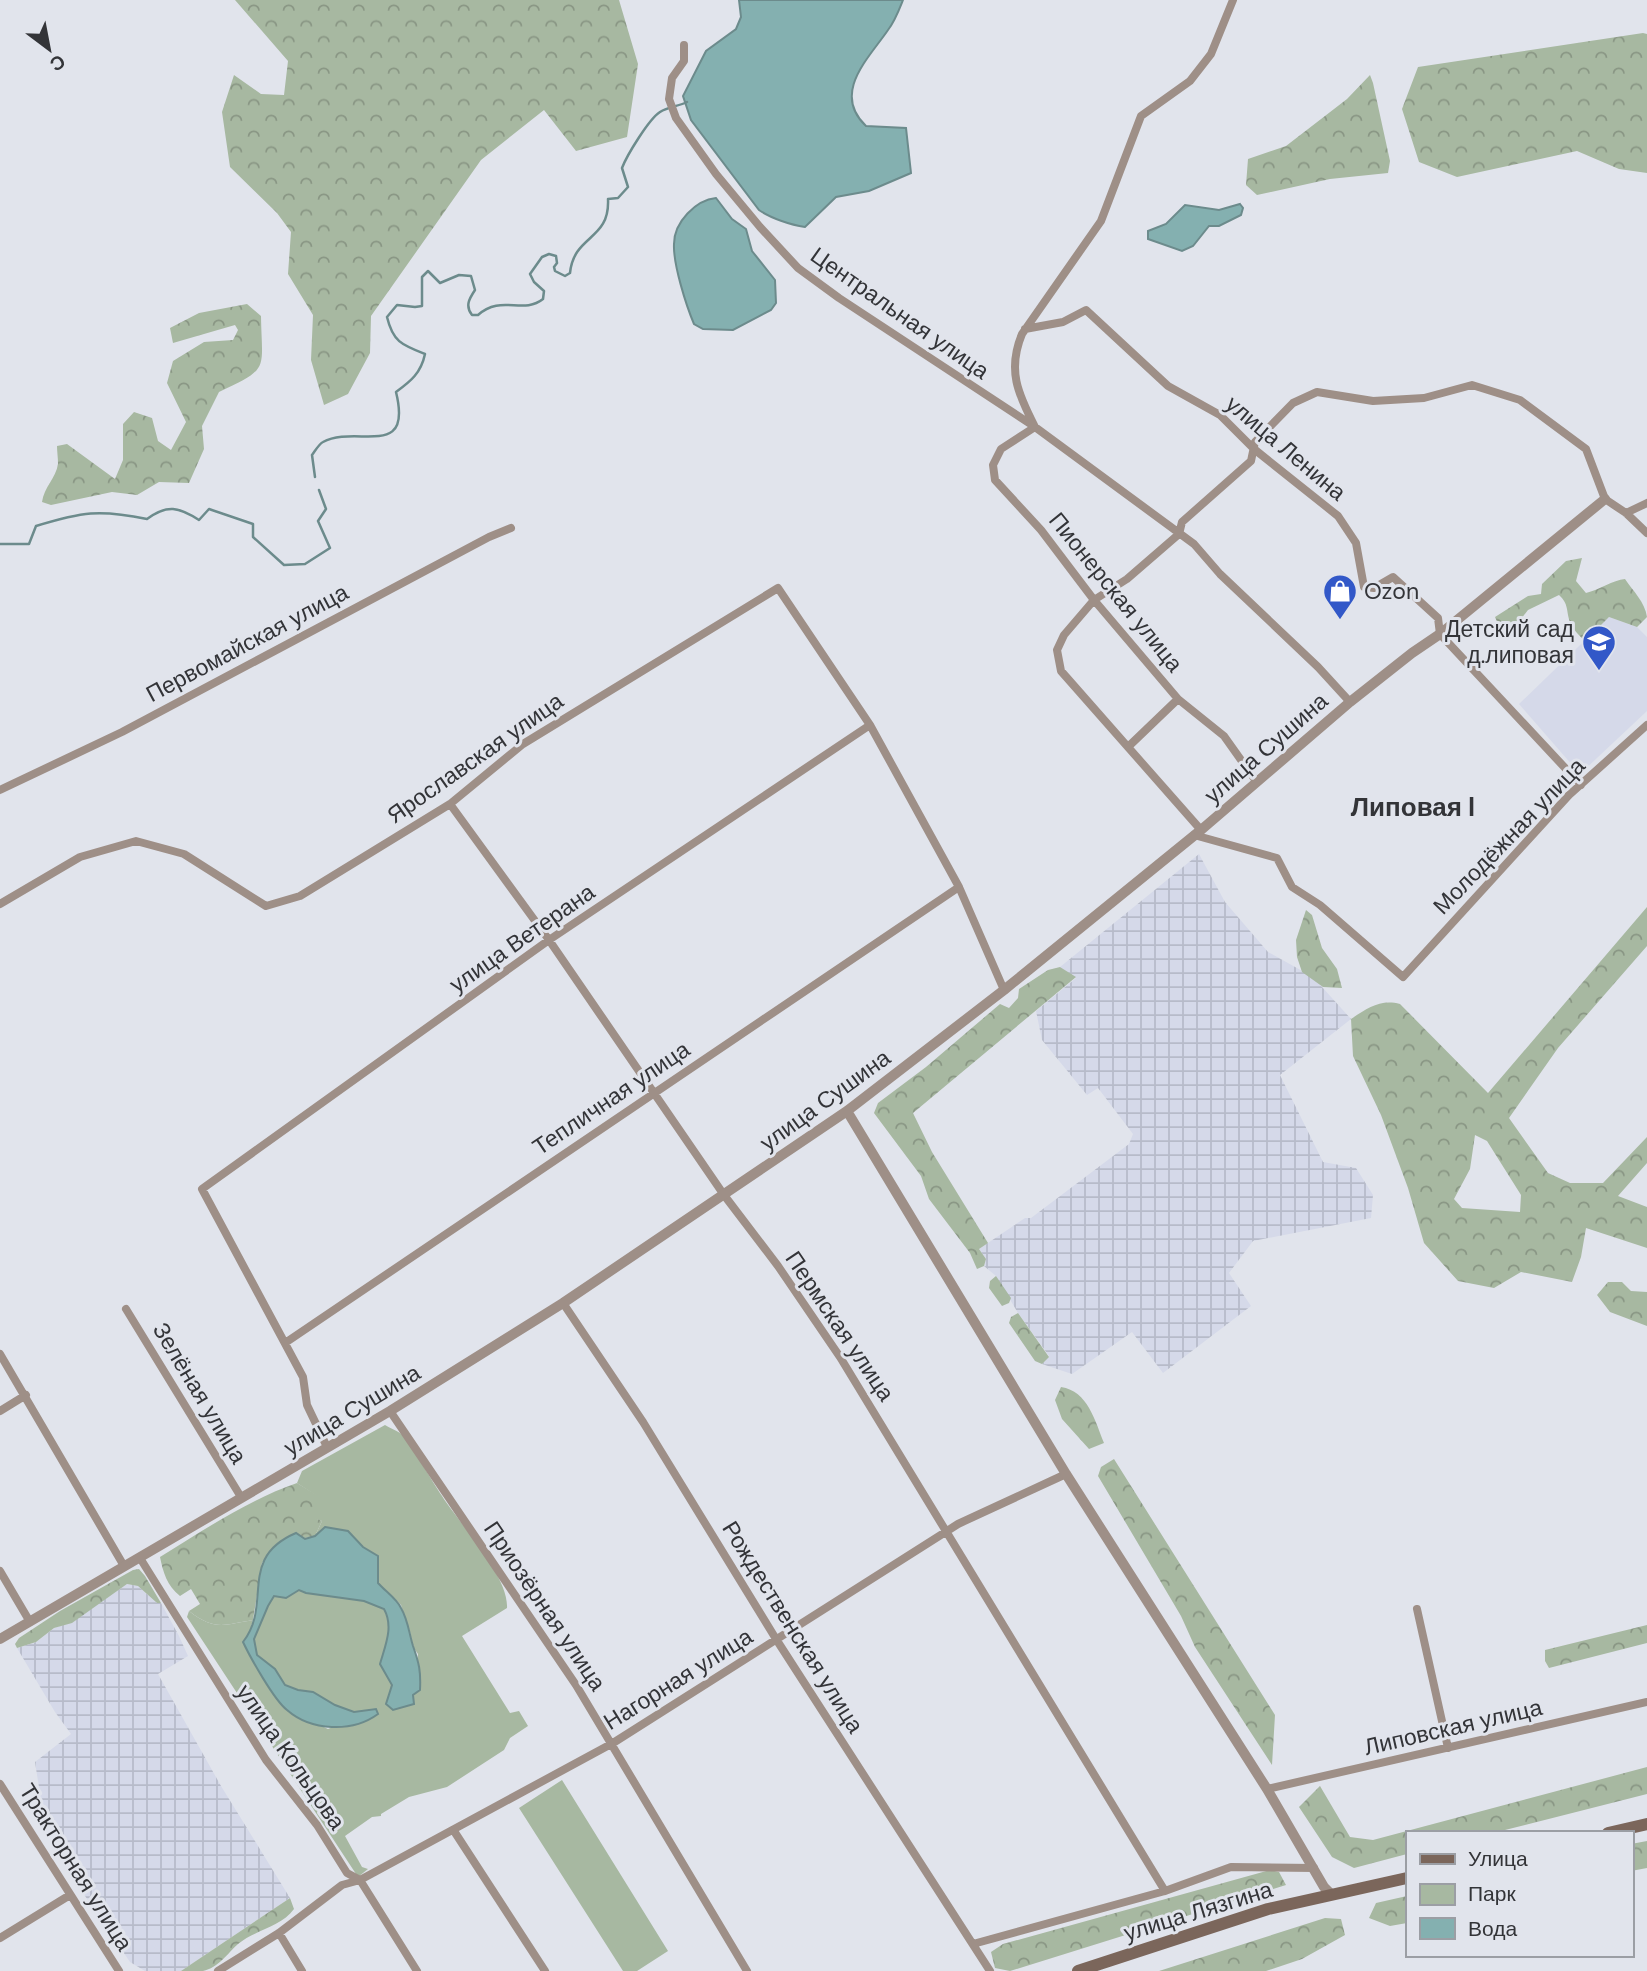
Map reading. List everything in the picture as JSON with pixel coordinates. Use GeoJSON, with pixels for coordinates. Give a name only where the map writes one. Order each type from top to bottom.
{"type":"FeatureCollection","features":[{"type":"Feature","properties":{"kind":"main road"},"geometry":{"type":"LineString","coordinates":[[1617,1831],[1647,1824]]}},
{"type":"Feature","properties":{"kind":"main road","name":"улица Лязгина"},"geometry":{"type":"LineString","coordinates":[[1079,1971],[1268,1909],[1406,1878]]}},
{"type":"Feature","properties":{"kind":"street","name":"Центральная улица"},"geometry":{"type":"LineString","coordinates":[[1035,427],[1024,407],[1015,377],[1014,354],[1025,329],[1101,221],[1141,116],[1190,81],[1211,54],[1233,0]]}},
{"type":"Feature","properties":{"kind":"street","name":"Центральная улица"},"geometry":{"type":"LineString","coordinates":[[684,45],[684,61],[672,78],[668,99],[676,118],[725,184],[798,268],[880,326],[1035,427],[1194,544],[1220,574],[1301,654],[1318,667],[1350,702]]}},
{"type":"Feature","properties":{"kind":"street","name":"улица Ленина"},"geometry":{"type":"LineString","coordinates":[[1025,329],[1063,322],[1086,310],[1168,386],[1220,415],[1254,449],[1338,516],[1356,543],[1364,587],[1374,588],[1393,577],[1438,618],[1440,634],[1581,785]]}},
{"type":"Feature","properties":{"kind":"street"},"geometry":{"type":"LineString","coordinates":[[1197,832],[1129,746],[1085,701],[1061,671],[1057,650],[1064,635],[1094,600],[1127,579],[1179,534],[1182,522],[1251,461],[1255,442],[1293,403],[1317,392],[1373,401],[1424,398],[1472,385],[1520,400],[1586,449],[1605,499],[1626,513],[1647,533]]}},
{"type":"Feature","properties":{"kind":"street","name":"Пионерская улица"},"geometry":{"type":"LineString","coordinates":[[1035,427],[1001,449],[993,465],[995,480],[1041,530],[1094,600],[1178,699],[1224,736],[1256,781]]}},
{"type":"Feature","properties":{"kind":"street","name":"улица Сушина"},"geometry":{"type":"LineString","coordinates":[[0,1639],[390,1411],[563,1303],[847,1111],[1004,990],[1350,702],[1440,634],[1605,499]]}},
{"type":"Feature","properties":{"kind":"street"},"geometry":{"type":"LineString","coordinates":[[1626,513],[1647,503]]}},
{"type":"Feature","properties":{"kind":"street","name":"Первомайская улица"},"geometry":{"type":"LineString","coordinates":[[0,790],[122,732],[326,622],[511,528]]}},
{"type":"Feature","properties":{"kind":"street","name":"Ярославская улица"},"geometry":{"type":"LineString","coordinates":[[0,904],[80,857],[136,841],[184,854],[266,906],[300,896],[450,804],[523,744],[778,588],[870,725]]}},
{"type":"Feature","properties":{"kind":"street"},"geometry":{"type":"LineString","coordinates":[[1129,746],[1178,699]]}},
{"type":"Feature","properties":{"kind":"street"},"geometry":{"type":"LineString","coordinates":[[870,725],[960,887],[1004,990]]}},
{"type":"Feature","properties":{"kind":"street","name":"улица Ветерана"},"geometry":{"type":"LineString","coordinates":[[285,1343],[202,1189],[549,940],[870,725]]}},
{"type":"Feature","properties":{"kind":"street","name":"Молодёжная улица"},"geometry":{"type":"LineString","coordinates":[[1197,832],[1277,858],[1292,887],[1321,905],[1403,977],[1569,795],[1647,725]]}},
{"type":"Feature","properties":{"kind":"street","name":"Пермская улица"},"geometry":{"type":"LineString","coordinates":[[450,804],[549,940],[724,1195],[778,1266],[840,1357],[1165,1891]]}},
{"type":"Feature","properties":{"kind":"street","name":"Тепличная улица"},"geometry":{"type":"LineString","coordinates":[[285,1343],[654,1091],[960,887]]}},
{"type":"Feature","properties":{"kind":"street"},"geometry":{"type":"LineString","coordinates":[[847,1111],[1066,1474],[1267,1789],[1324,1887],[1332,1895]]}},
{"type":"Feature","properties":{"kind":"street","name":"Рождественская улица"},"geometry":{"type":"LineString","coordinates":[[563,1303],[643,1422],[776,1639],[990,1971]]}},
{"type":"Feature","properties":{"kind":"street","name":"Зелёная улица"},"geometry":{"type":"LineString","coordinates":[[126,1309],[241,1497]]}},
{"type":"Feature","properties":{"kind":"street"},"geometry":{"type":"LineString","coordinates":[[285,1343],[303,1377],[307,1405],[327,1447]]}},
{"type":"Feature","properties":{"kind":"street"},"geometry":{"type":"LineString","coordinates":[[0,1354],[124,1566]]}},
{"type":"Feature","properties":{"kind":"street"},"geometry":{"type":"LineString","coordinates":[[0,1411],[26,1395]]}},
{"type":"Feature","properties":{"kind":"street","name":"Приозёрная улица"},"geometry":{"type":"LineString","coordinates":[[390,1411],[526,1608],[613,1744],[747,1971]]}},
{"type":"Feature","properties":{"kind":"street","name":"Нагорная улица"},"geometry":{"type":"LineString","coordinates":[[218,1971],[279,1933],[342,1885],[360,1880],[613,1744],[947,1530],[1066,1474]]}},
{"type":"Feature","properties":{"kind":"street","name":"улица Кольцова"},"geometry":{"type":"LineString","coordinates":[[140,1558],[266,1760],[317,1825],[346,1873],[360,1880],[417,1971]]}},
{"type":"Feature","properties":{"kind":"street"},"geometry":{"type":"LineString","coordinates":[[0,1571],[30,1622]]}},
{"type":"Feature","properties":{"kind":"street"},"geometry":{"type":"LineString","coordinates":[[1418,1609],[1448,1748]]}},
{"type":"Feature","properties":{"kind":"street","name":"Липовская улица"},"geometry":{"type":"LineString","coordinates":[[1267,1789],[1647,1702]]}},
{"type":"Feature","properties":{"kind":"street","name":"Тракторная улица"},"geometry":{"type":"LineString","coordinates":[[0,1784],[119,1971]]}},
{"type":"Feature","properties":{"kind":"street"},"geometry":{"type":"LineString","coordinates":[[454,1831],[545,1971]]}},
{"type":"Feature","properties":{"kind":"street"},"geometry":{"type":"LineString","coordinates":[[973,1944],[1165,1891],[1231,1867],[1314,1868]]}},
{"type":"Feature","properties":{"kind":"street"},"geometry":{"type":"LineString","coordinates":[[0,1938],[70,1895]]}},
{"type":"Feature","properties":{"kind":"street"},"geometry":{"type":"LineString","coordinates":[[279,1933],[302,1971]]}},
{"type":"Feature","properties":{"kind":"shaded area","name":"Детский сад д.липовая"},"geometry":{"type":"Polygon","coordinates":[[[1609,617],[1637,627],[1647,637],[1647,711],[1580,774],[1519,704],[1609,617]]]}},
{"type":"Feature","properties":{"kind":"shaded area"},"geometry":{"type":"Polygon","coordinates":[[[1199,854],[1225,902],[1268,952],[1313,977],[1351,1019],[1280,1075],[1323,1162],[1356,1168],[1373,1195],[1371,1218],[1253,1241],[1229,1273],[1251,1306],[1163,1373],[1132,1332],[1072,1374],[1042,1364],[1049,1356],[996,1276],[984,1266],[986,1259],[979,1249],[1025,1218],[1031,1218],[1129,1144],[1133,1134],[1098,1088],[1087,1095],[1042,1040],[1036,1011],[1076,978],[1060,967],[1199,854]]]}},
{"type":"Feature","properties":{"kind":"shaded area"},"geometry":{"type":"Polygon","coordinates":[[[127,1584],[138,1586],[157,1603],[161,1603],[179,1636],[188,1656],[158,1674],[221,1786],[290,1898],[181,1971],[145,1971],[130,1962],[83,1893],[83,1876],[41,1800],[35,1762],[71,1734],[17,1648],[36,1642],[54,1628],[72,1622],[127,1584]]]}},
{"type":"Feature","properties":{"kind":"green space"},"geometry":{"type":"Polygon","coordinates":[[[235,0],[619,0],[638,64],[627,137],[576,151],[544,110],[481,160],[371,316],[370,353],[348,394],[324,405],[311,360],[313,315],[288,274],[291,232],[277,213],[230,167],[222,112],[234,75],[261,94],[284,95],[288,61],[235,0]]]}},
{"type":"Feature","properties":{"kind":"green space"},"geometry":{"type":"Polygon","coordinates":[[[1647,34],[1647,173],[1619,169],[1577,151],[1457,177],[1419,162],[1402,109],[1418,67],[1647,34]]]}},
{"type":"Feature","properties":{"kind":"green space"},"geometry":{"type":"Polygon","coordinates":[[[1370,75],[1390,161],[1388,173],[1330,179],[1257,195],[1246,185],[1248,159],[1286,146],[1347,99],[1370,75]]]}},
{"type":"Feature","properties":{"kind":"green space"},"geometry":{"type":"Polygon","coordinates":[[[247,304],[261,316],[260,366],[247,378],[219,392],[202,426],[204,449],[189,483],[159,482],[137,495],[112,492],[51,505],[42,502],[57,469],[57,446],[67,444],[115,479],[123,460],[123,424],[134,412],[152,418],[158,441],[171,450],[186,422],[167,383],[173,361],[204,342],[233,340],[238,330],[235,325],[173,343],[170,328],[199,313],[247,304]]]}},
{"type":"Feature","properties":{"kind":"green space"},"geometry":{"type":"Polygon","coordinates":[[[1582,558],[1576,581],[1586,593],[1625,579],[1646,612],[1647,617],[1637,627],[1609,617],[1585,641],[1571,625],[1566,605],[1559,595],[1528,610],[1514,628],[1502,633],[1495,617],[1528,596],[1541,594],[1542,584],[1566,561],[1582,558]]]}},
{"type":"Feature","properties":{"kind":"green space"},"geometry":{"type":"Polygon","coordinates":[[[1647,907],[1647,946],[1558,1048],[1509,1118],[1548,1173],[1570,1183],[1603,1183],[1647,1137],[1647,1163],[1618,1196],[1647,1207],[1647,1248],[1586,1228],[1581,1257],[1572,1282],[1521,1272],[1494,1288],[1458,1281],[1424,1243],[1408,1188],[1381,1115],[1353,1056],[1351,1019],[1380,1004],[1400,1004],[1488,1093],[1647,907]],[[1475,1135],[1470,1169],[1454,1199],[1462,1208],[1520,1212],[1521,1195],[1487,1141],[1475,1135]]]}},
{"type":"Feature","properties":{"kind":"green space"},"geometry":{"type":"Polygon","coordinates":[[[1306,910],[1312,915],[1322,948],[1337,969],[1342,988],[1323,987],[1302,972],[1297,957],[1296,940],[1306,910]]]}},
{"type":"Feature","properties":{"kind":"green space"},"geometry":{"type":"Polygon","coordinates":[[[1060,967],[1076,977],[913,1113],[932,1152],[988,1243],[979,1249],[986,1259],[984,1266],[977,1269],[970,1253],[929,1199],[921,1176],[874,1113],[878,1103],[926,1067],[1000,1004],[1009,1008],[1018,998],[1019,989],[1048,970],[1060,967]]]}},
{"type":"Feature","properties":{"kind":"green space"},"geometry":{"type":"Polygon","coordinates":[[[996,1276],[1011,1298],[1009,1303],[1002,1306],[989,1288],[990,1281],[996,1276]]]}},
{"type":"Feature","properties":{"kind":"green space"},"geometry":{"type":"Polygon","coordinates":[[[1608,1282],[1622,1282],[1631,1291],[1647,1292],[1647,1326],[1610,1312],[1597,1295],[1608,1282]]]}},
{"type":"Feature","properties":{"kind":"green space"},"geometry":{"type":"Polygon","coordinates":[[[1018,1313],[1049,1357],[1042,1364],[1035,1361],[1009,1323],[1011,1317],[1018,1313]]]}},
{"type":"Feature","properties":{"kind":"green space"},"geometry":{"type":"Polygon","coordinates":[[[1061,1387],[1078,1394],[1084,1401],[1094,1417],[1104,1443],[1089,1449],[1062,1419],[1055,1400],[1061,1387]]]}},
{"type":"Feature","properties":{"kind":"green space"},"geometry":{"type":"Polygon","coordinates":[[[385,1425],[400,1433],[409,1444],[442,1496],[482,1550],[500,1581],[507,1608],[462,1636],[510,1713],[519,1711],[528,1726],[510,1738],[504,1750],[447,1787],[409,1797],[381,1816],[372,1817],[345,1836],[362,1867],[368,1869],[358,1877],[187,1617],[189,1611],[206,1622],[220,1625],[253,1620],[249,1634],[266,1681],[287,1710],[328,1729],[376,1709],[354,1712],[313,1692],[285,1685],[275,1669],[257,1655],[254,1639],[274,1596],[286,1598],[299,1590],[364,1601],[384,1609],[387,1616],[388,1636],[380,1664],[392,1685],[413,1695],[418,1654],[413,1647],[401,1605],[378,1583],[378,1556],[363,1547],[348,1531],[315,1536],[322,1521],[309,1517],[320,1498],[297,1483],[302,1471],[385,1425]]]}},
{"type":"Feature","properties":{"kind":"green space"},"geometry":{"type":"Polygon","coordinates":[[[1114,1459],[1275,1715],[1272,1765],[1195,1647],[1181,1616],[1098,1476],[1101,1467],[1114,1459]]]}},
{"type":"Feature","properties":{"kind":"green space"},"geometry":{"type":"Polygon","coordinates":[[[297,1483],[320,1497],[320,1510],[310,1516],[322,1521],[315,1536],[276,1544],[262,1563],[253,1620],[220,1625],[206,1622],[189,1611],[200,1604],[191,1589],[180,1596],[172,1588],[160,1557],[244,1507],[297,1483]]]}},
{"type":"Feature","properties":{"kind":"green space"},"geometry":{"type":"Polygon","coordinates":[[[139,1569],[161,1603],[157,1603],[138,1586],[127,1584],[72,1623],[54,1628],[36,1642],[17,1648],[15,1644],[19,1638],[60,1611],[139,1569]]]}},
{"type":"Feature","properties":{"kind":"green space"},"geometry":{"type":"Polygon","coordinates":[[[1647,1625],[1647,1643],[1549,1668],[1545,1661],[1545,1650],[1647,1625]]]}},
{"type":"Feature","properties":{"kind":"green space"},"geometry":{"type":"Polygon","coordinates":[[[1647,1767],[1647,1794],[1501,1831],[1407,1831],[1647,1767]]]}},
{"type":"Feature","properties":{"kind":"green space"},"geometry":{"type":"Polygon","coordinates":[[[562,1780],[668,1951],[637,1971],[623,1971],[519,1808],[562,1780]]]}},
{"type":"Feature","properties":{"kind":"green space"},"geometry":{"type":"Polygon","coordinates":[[[1320,1786],[1350,1837],[1373,1840],[1406,1831],[1406,1854],[1354,1868],[1332,1857],[1299,1807],[1320,1786]]]}},
{"type":"Feature","properties":{"kind":"green space"},"geometry":{"type":"Polygon","coordinates":[[[1647,1841],[1647,1868],[1633,1871],[1633,1844],[1647,1841]]]}},
{"type":"Feature","properties":{"kind":"green space"},"geometry":{"type":"Polygon","coordinates":[[[1270,1870],[1279,1872],[1286,1885],[1010,1971],[995,1968],[991,1952],[1003,1944],[1270,1870]]]}},
{"type":"Feature","properties":{"kind":"green space"},"geometry":{"type":"Polygon","coordinates":[[[1406,1896],[1406,1923],[1390,1926],[1369,1918],[1376,1903],[1406,1896]]]}},
{"type":"Feature","properties":{"kind":"green space"},"geometry":{"type":"Polygon","coordinates":[[[290,1898],[294,1909],[289,1915],[245,1939],[213,1967],[203,1971],[181,1971],[290,1898]]]}},
{"type":"Feature","properties":{"kind":"green space"},"geometry":{"type":"Polygon","coordinates":[[[1325,1918],[1341,1919],[1345,1935],[1302,1959],[1266,1971],[1159,1971],[1325,1918]]]}},
{"type":"Feature","properties":{"kind":"water"},"geometry":{"type":"Polygon","coordinates":[[[739,0],[903,0],[893,23],[863,64],[853,89],[852,101],[856,114],[866,126],[906,128],[911,173],[869,191],[836,197],[805,227],[781,221],[759,210],[691,120],[683,96],[706,51],[736,29],[741,17],[739,0]]]}},
{"type":"Feature","properties":{"kind":"water"},"geometry":{"type":"Polygon","coordinates":[[[716,198],[732,219],[746,229],[752,251],[775,280],[776,303],[771,310],[733,330],[703,329],[694,324],[674,252],[675,236],[682,220],[701,203],[716,198]]]}},
{"type":"Feature","properties":{"kind":"water"},"geometry":{"type":"Polygon","coordinates":[[[1240,204],[1243,208],[1241,215],[1219,226],[1209,226],[1193,246],[1182,251],[1148,239],[1148,231],[1166,224],[1185,205],[1219,210],[1240,204]]]}},
{"type":"Feature","properties":{"kind":"water"},"geometry":{"type":"Polygon","coordinates":[[[325,1527],[348,1531],[363,1547],[378,1556],[378,1583],[397,1601],[407,1622],[418,1662],[420,1690],[413,1695],[414,1704],[393,1710],[386,1704],[392,1685],[380,1664],[388,1630],[384,1609],[364,1601],[299,1590],[286,1598],[274,1596],[254,1639],[257,1655],[275,1669],[285,1685],[313,1692],[354,1712],[376,1709],[378,1714],[368,1720],[344,1727],[319,1726],[287,1710],[269,1688],[243,1642],[256,1612],[261,1568],[267,1555],[278,1543],[296,1533],[305,1539],[315,1536],[325,1527]]]}},
{"type":"Feature","properties":{"kind":"waterway"},"geometry":{"type":"LineString","coordinates":[[315,477],[312,455],[323,442],[351,436],[378,436],[389,433],[396,426],[399,413],[396,392],[415,376],[425,354],[400,342],[392,332],[387,317],[397,305],[422,306],[422,277],[428,271],[440,283],[459,275],[471,276],[475,290],[469,302],[472,315],[478,315],[495,306],[528,305],[543,299],[544,291],[530,274],[542,257],[549,254],[556,256],[555,271],[565,276],[570,273],[578,251],[603,223],[608,199],[618,198],[628,187],[622,168],[644,129],[660,112],[687,102]]}},
{"type":"Feature","properties":{"kind":"waterway"},"geometry":{"type":"LineString","coordinates":[[0,544],[29,544],[36,526],[79,515],[103,513],[147,519],[161,511],[173,509],[199,520],[209,509],[253,524],[253,537],[284,565],[305,564],[330,548],[318,521],[326,509],[319,490]]}},
{"type":"Feature","properties":{"kind":"place","name":"Ozon"},"geometry":{"type":"Point","coordinates":[1340,621]}},
{"type":"Feature","properties":{"kind":"place","name":"Детский сад д.липовая"},"geometry":{"type":"Point","coordinates":[1599,672]}},
{"type":"Feature","properties":{"kind":"district","name":"Липовая I"},"geometry":{"type":"Point","coordinates":[1413,807]}}]}
